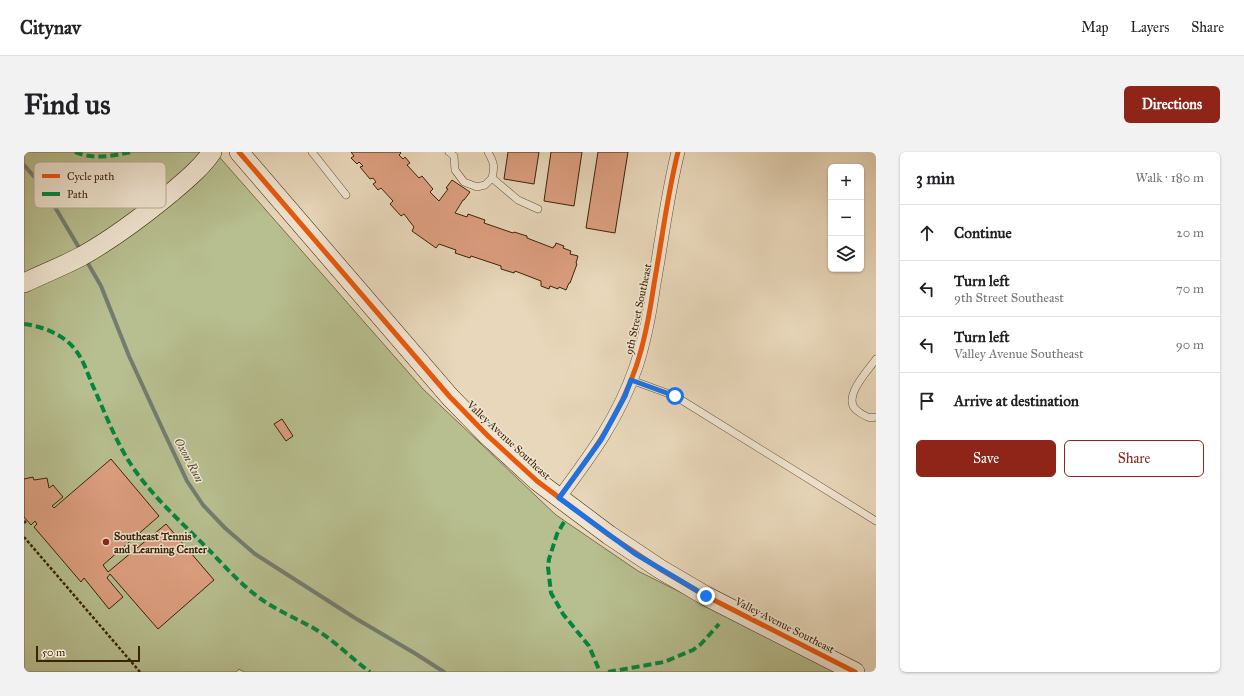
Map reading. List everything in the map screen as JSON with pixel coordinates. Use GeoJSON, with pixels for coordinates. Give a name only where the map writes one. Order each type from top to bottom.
{"type":"FeatureCollection","features":[{"type":"Feature","properties":{"kind":"street"},"geometry":{"type":"LineString","coordinates":[[166,197],[197,170],[212,152]]}},
{"type":"Feature","properties":{"kind":"street","name":"Valley Avenue Southeast"},"geometry":{"type":"LineString","coordinates":[[240,152],[450,397],[505,452],[537,481],[634,553],[686,584],[855,672]]}},
{"type":"Feature","properties":{"kind":"street","name":"9th Street Southeast"},"geometry":{"type":"LineString","coordinates":[[559,498],[601,440],[631,380],[642,346],[649,315],[667,202],[678,152]]}},
{"type":"Feature","properties":{"kind":"street"},"geometry":{"type":"LineString","coordinates":[[24,283],[67,264],[96,248],[152,208]]}},
{"type":"Feature","properties":{"kind":"lane"},"geometry":{"type":"LineString","coordinates":[[312,152],[346,195]]}},
{"type":"Feature","properties":{"kind":"lane"},"geometry":{"type":"LineString","coordinates":[[454,153],[455,170],[464,182],[477,187],[485,185],[492,178],[494,168],[492,159],[488,152]]}},
{"type":"Feature","properties":{"kind":"lane"},"geometry":{"type":"LineString","coordinates":[[492,178],[518,200],[538,209]]}},
{"type":"Feature","properties":{"kind":"lane"},"geometry":{"type":"LineString","coordinates":[[876,359],[855,388],[851,397],[852,405],[856,410],[866,417],[876,417]]}},
{"type":"Feature","properties":{"kind":"lane"},"geometry":{"type":"LineString","coordinates":[[631,380],[675,396],[876,521]]}},
{"type":"Feature","properties":{"kind":"path"},"geometry":{"type":"LineString","coordinates":[[24,537],[140,672]]}},
{"type":"Feature","properties":{"kind":"green space"},"geometry":{"type":"Polygon","coordinates":[[[24,152],[215,152],[423,389],[556,515],[638,571],[840,672],[244,672],[239,669],[236,672],[24,672],[24,152]]]}},
{"type":"Feature","properties":{"kind":"building"},"geometry":{"type":"Polygon","coordinates":[[[351,152],[400,152],[401,153],[399,155],[403,159],[405,157],[410,163],[407,165],[419,178],[422,176],[433,189],[430,192],[439,201],[448,189],[446,188],[452,180],[470,192],[455,213],[467,217],[468,214],[485,220],[484,223],[527,236],[527,238],[553,248],[556,243],[564,246],[563,248],[571,251],[570,254],[578,256],[577,264],[566,290],[559,287],[558,289],[550,286],[549,289],[541,286],[541,281],[515,271],[514,273],[501,269],[501,266],[471,256],[470,258],[455,253],[456,250],[439,244],[436,248],[412,231],[414,227],[404,214],[401,216],[390,204],[393,201],[381,188],[378,190],[373,184],[376,182],[373,178],[370,179],[360,167],[363,166],[359,162],[357,164],[351,158],[354,156],[351,152]]]}},
{"type":"Feature","properties":{"kind":"building"},"geometry":{"type":"Polygon","coordinates":[[[508,152],[539,152],[534,184],[504,179],[508,152]]]}},
{"type":"Feature","properties":{"kind":"building"},"geometry":{"type":"Polygon","coordinates":[[[551,152],[582,152],[574,206],[544,201],[551,152]]]}},
{"type":"Feature","properties":{"kind":"building"},"geometry":{"type":"Polygon","coordinates":[[[598,152],[628,152],[615,233],[586,228],[598,152]]]}},
{"type":"Feature","properties":{"kind":"building"},"geometry":{"type":"Polygon","coordinates":[[[282,419],[293,436],[286,441],[274,424],[282,419]]]}},
{"type":"Feature","properties":{"kind":"building"},"geometry":{"type":"Polygon","coordinates":[[[111,459],[159,516],[103,565],[108,572],[166,524],[214,580],[158,629],[110,574],[107,578],[123,597],[109,609],[84,578],[81,582],[34,527],[37,524],[35,521],[31,525],[24,517],[24,479],[33,477],[34,480],[47,478],[49,488],[53,485],[63,497],[52,506],[54,508],[111,459]]]}},
{"type":"Feature","properties":{"kind":"waterway","name":"Oxon Run"},"geometry":{"type":"LineString","coordinates":[[24,165],[34,177]]}},
{"type":"Feature","properties":{"kind":"waterway","name":"Oxon Run"},"geometry":{"type":"LineString","coordinates":[[55,208],[81,251]]}},
{"type":"Feature","properties":{"kind":"waterway","name":"Oxon Run"},"geometry":{"type":"LineString","coordinates":[[86,260],[101,286],[129,356],[187,481],[203,505],[225,528],[255,554],[355,618],[444,672]]}},
{"type":"Feature","properties":{"kind":"marked path"},"geometry":{"type":"LineString","coordinates":[[75,152],[96,157],[131,152]]}},
{"type":"Feature","properties":{"kind":"marked path"},"geometry":{"type":"LineString","coordinates":[[24,324],[36,326],[53,332],[73,346],[83,362],[119,444],[130,463],[146,485],[165,506],[230,572],[250,591],[278,610],[322,634],[370,672]]}},
{"type":"Feature","properties":{"kind":"marked path"},"geometry":{"type":"LineString","coordinates":[[564,522],[557,534],[549,559],[548,567],[551,593],[563,614],[589,646],[600,672]]}},
{"type":"Feature","properties":{"kind":"marked path"},"geometry":{"type":"LineString","coordinates":[[608,672],[664,662],[693,650],[701,644],[719,624]]}},
{"type":"Feature","properties":{"kind":"cycle path"},"geometry":{"type":"LineString","coordinates":[[239,152],[450,397],[488,436],[537,481],[609,535],[660,569],[706,596],[855,672]]}},
{"type":"Feature","properties":{"kind":"cycle path"},"geometry":{"type":"LineString","coordinates":[[559,498],[603,436],[621,403],[636,367],[649,315],[678,152]]}},
{"type":"Feature","properties":{"kind":"place","name":"Southeast Tennis and Learning Center"},"geometry":{"type":"Point","coordinates":[106,542]}},
{"type":"Feature","properties":{"kind":"route"},"geometry":{"type":"LineString","coordinates":[[675,396],[631,380],[625,396],[609,427],[592,454],[559,498],[634,553],[706,596]]}}]}
